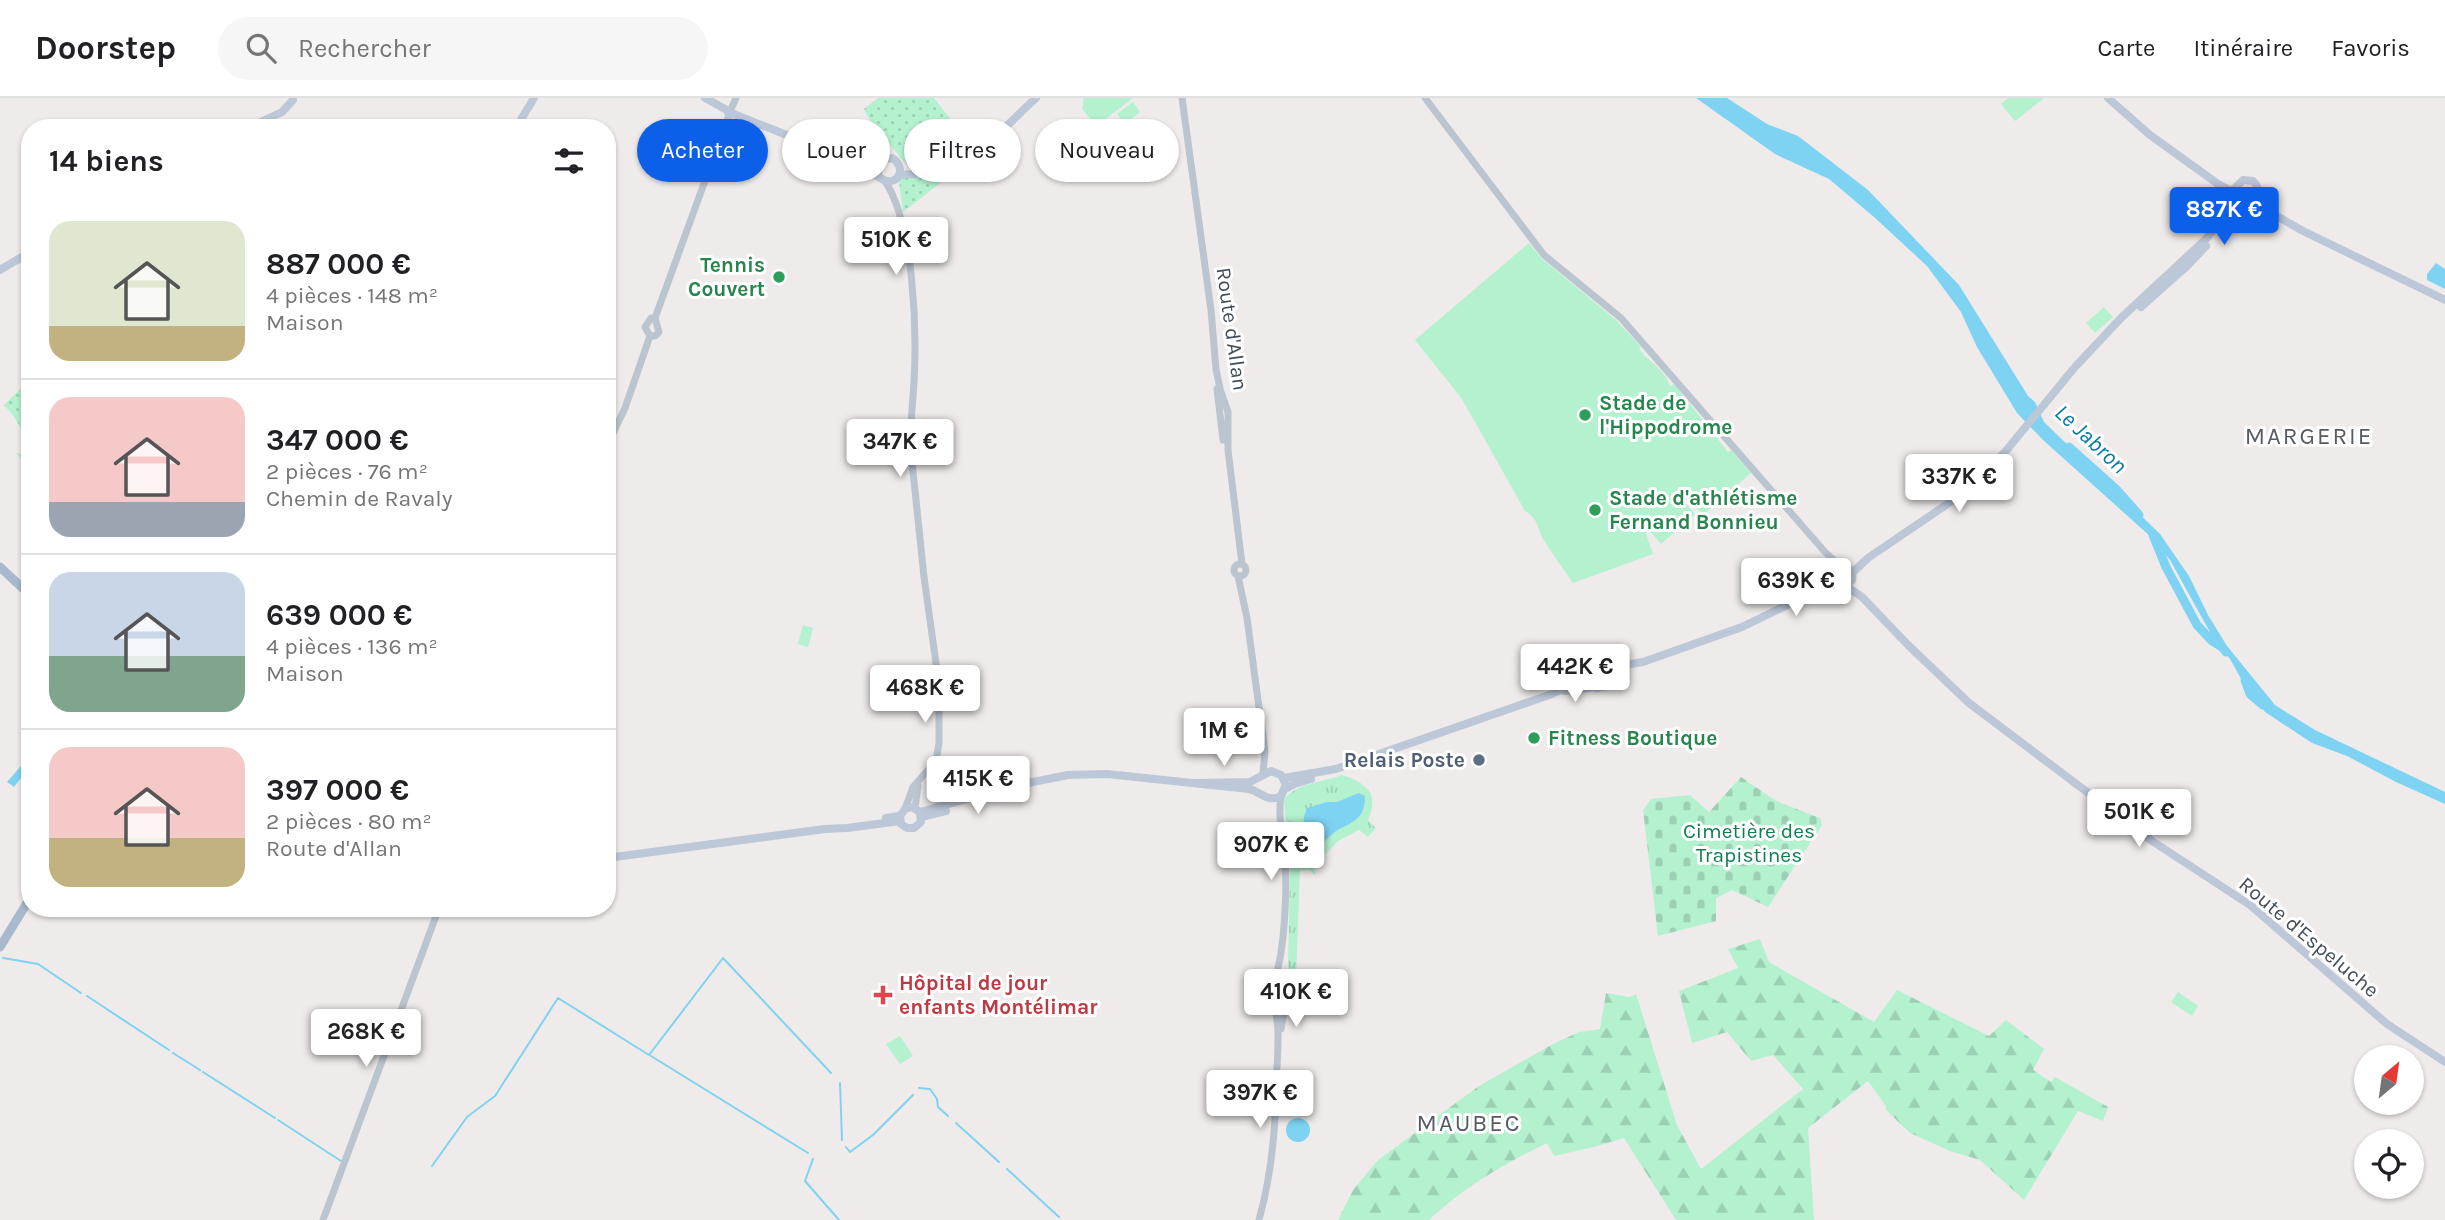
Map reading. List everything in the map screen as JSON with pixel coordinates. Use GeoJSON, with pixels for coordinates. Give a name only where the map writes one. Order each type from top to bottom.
{"type":"FeatureCollection","features":[{"type":"Feature","properties":{"kind":"main road"},"geometry":{"type":"LineString","coordinates":[[521,119],[534,98]]}},
{"type":"Feature","properties":{"kind":"main road"},"geometry":{"type":"LineString","coordinates":[[705,98],[782,131]]}},
{"type":"Feature","properties":{"kind":"main road"},"geometry":{"type":"LineString","coordinates":[[890,176],[956,158],[976,144],[1027,98]]}},
{"type":"Feature","properties":{"kind":"main road"},"geometry":{"type":"LineString","coordinates":[[899,173],[932,172],[957,164],[977,151],[1035,98]]}},
{"type":"Feature","properties":{"kind":"main road"},"geometry":{"type":"LineString","coordinates":[[265,119],[286,110],[292,99]]}},
{"type":"Feature","properties":{"kind":"main road"},"geometry":{"type":"LineString","coordinates":[[2111,100],[2133,121],[2236,191],[2248,203],[2445,300]]}},
{"type":"Feature","properties":{"kind":"main road"},"geometry":{"type":"LineString","coordinates":[[890,158],[899,173]]}},
{"type":"Feature","properties":{"kind":"main road"},"geometry":{"type":"LineString","coordinates":[[1197,783],[1250,782],[1275,771],[1284,778],[1336,769],[1552,694],[1583,680],[1596,667],[1622,667],[1643,662],[1742,628],[1816,591],[1968,490],[2122,317],[2206,239],[2233,205],[2236,191],[2243,180],[2250,180],[2258,186],[2263,204],[2357,257]]}},
{"type":"Feature","properties":{"kind":"main road"},"geometry":{"type":"LineString","coordinates":[[2097,344],[2192,262],[2237,207],[2248,203],[2259,194]]}},
{"type":"Feature","properties":{"kind":"main road"},"geometry":{"type":"LineString","coordinates":[[0,270],[21,257]]}},
{"type":"Feature","properties":{"kind":"main road"},"geometry":{"type":"LineString","coordinates":[[0,561],[21,581]]}},
{"type":"Feature","properties":{"kind":"main road"},"geometry":{"type":"LineString","coordinates":[[0,566],[21,586]]}},
{"type":"Feature","properties":{"kind":"main road","name":"Route d'Espeluche"},"geometry":{"type":"LineString","coordinates":[[1842,576],[1908,645],[1969,703],[2152,841],[2250,905],[2387,1024],[2445,1062]]}},
{"type":"Feature","properties":{"kind":"main road"},"geometry":{"type":"LineString","coordinates":[[1552,694],[1594,687],[1604,688],[1610,681],[1643,662]]}},
{"type":"Feature","properties":{"kind":"main road"},"geometry":{"type":"LineString","coordinates":[[1606,668],[1610,681]]}},
{"type":"Feature","properties":{"kind":"main road"},"geometry":{"type":"LineString","coordinates":[[1590,674],[1589,680],[1594,687]]}},
{"type":"Feature","properties":{"kind":"main road"},"geometry":{"type":"LineString","coordinates":[[1261,776],[1257,784],[1259,791],[1263,797],[1270,799],[1294,784],[1336,769]]}},
{"type":"Feature","properties":{"kind":"main road"},"geometry":{"type":"LineString","coordinates":[[616,857],[825,829],[919,812],[1068,775],[1088,774],[1197,783],[1259,791]]}},
{"type":"Feature","properties":{"kind":"main road"},"geometry":{"type":"LineString","coordinates":[[1283,793],[1284,778]]}},
{"type":"Feature","properties":{"kind":"main road"},"geometry":{"type":"LineString","coordinates":[[902,815],[905,827],[912,829],[918,825],[919,812]]}},
{"type":"Feature","properties":{"kind":"main road"},"geometry":{"type":"LineString","coordinates":[[0,947],[21,913]]}},
{"type":"Feature","properties":{"kind":"main road"},"geometry":{"type":"LineString","coordinates":[[0,954],[24,917]]}},
{"type":"Feature","properties":{"kind":"street","name":"Route d'Allan"},"geometry":{"type":"LineString","coordinates":[[1180,98],[1230,485],[1239,565],[1234,571],[1240,576],[1265,751]]}},
{"type":"Feature","properties":{"kind":"street","name":"Route d'Espeluche"},"geometry":{"type":"LineString","coordinates":[[1425,98],[1544,256],[1621,318],[1825,552],[1842,576]]}},
{"type":"Feature","properties":{"kind":"street"},"geometry":{"type":"LineString","coordinates":[[616,427],[650,336],[659,332],[655,318],[732,109]]}},
{"type":"Feature","properties":{"kind":"street"},"geometry":{"type":"LineString","coordinates":[[899,173],[897,207],[912,289],[915,353],[911,452],[939,685],[939,743],[936,761],[911,791],[902,815]]}},
{"type":"Feature","properties":{"kind":"street"},"geometry":{"type":"LineString","coordinates":[[884,182],[897,207]]}},
{"type":"Feature","properties":{"kind":"street"},"geometry":{"type":"LineString","coordinates":[[1265,751],[1275,771]]}},
{"type":"Feature","properties":{"kind":"street"},"geometry":{"type":"LineString","coordinates":[[1261,776],[1265,751]]}},
{"type":"Feature","properties":{"kind":"street"},"geometry":{"type":"LineString","coordinates":[[919,782],[916,790],[919,812]]}},
{"type":"Feature","properties":{"kind":"street"},"geometry":{"type":"LineString","coordinates":[[1279,817],[1283,793]]}},
{"type":"Feature","properties":{"kind":"street"},"geometry":{"type":"LineString","coordinates":[[1270,799],[1279,817],[1285,853],[1282,944],[1275,977],[1269,982],[1267,990],[1273,1002],[1279,1005],[1288,1003]]}},
{"type":"Feature","properties":{"kind":"street"},"geometry":{"type":"LineString","coordinates":[[323,1220],[436,917]]}},
{"type":"Feature","properties":{"kind":"street"},"geometry":{"type":"LineString","coordinates":[[1282,944],[1287,977]]}},
{"type":"Feature","properties":{"kind":"street"},"geometry":{"type":"LineString","coordinates":[[1275,977],[1287,977],[1294,983],[1296,991],[1284,1012],[1278,1044]]}},
{"type":"Feature","properties":{"kind":"street"},"geometry":{"type":"LineString","coordinates":[[1259,1220],[1273,1146],[1278,1044],[1273,1002]]}},
{"type":"Feature","properties":{"kind":"green space"},"geometry":{"type":"Polygon","coordinates":[[[878,98],[934,98],[951,119],[904,119],[904,162],[890,145],[890,119],[869,119],[864,109],[878,98]]]}},
{"type":"Feature","properties":{"kind":"green space"},"geometry":{"type":"Polygon","coordinates":[[[1084,98],[1133,98],[1106,119],[1090,119],[1082,109],[1084,98]]]}},
{"type":"Feature","properties":{"kind":"green space"},"geometry":{"type":"Polygon","coordinates":[[[2008,98],[2044,98],[2015,121],[2001,104],[2008,98]]]}},
{"type":"Feature","properties":{"kind":"green space"},"geometry":{"type":"Polygon","coordinates":[[[1133,102],[1140,112],[1131,119],[1121,119],[1117,114],[1133,102]]]}},
{"type":"Feature","properties":{"kind":"green space"},"geometry":{"type":"Polygon","coordinates":[[[904,177],[904,182],[942,182],[903,212],[899,181],[904,177]]]}},
{"type":"Feature","properties":{"kind":"green space","name":"Stade de l'Hippodrome"},"geometry":{"type":"Polygon","coordinates":[[[1529,243],[1541,258],[1616,320],[1665,376],[1670,386],[1674,384],[1728,452],[1731,450],[1751,473],[1703,515],[1679,488],[1676,491],[1695,514],[1661,544],[1642,522],[1653,554],[1573,583],[1543,539],[1535,520],[1525,511],[1462,399],[1415,340],[1529,243]]]}},
{"type":"Feature","properties":{"kind":"green space"},"geometry":{"type":"Polygon","coordinates":[[[2104,307],[2113,317],[2095,333],[2086,323],[2104,307]]]}},
{"type":"Feature","properties":{"kind":"green space"},"geometry":{"type":"Polygon","coordinates":[[[21,388],[21,430],[12,414],[3,406],[21,388]]]}},
{"type":"Feature","properties":{"kind":"green space"},"geometry":{"type":"Polygon","coordinates":[[[803,625],[813,628],[808,647],[798,644],[803,625]]]}},
{"type":"Feature","properties":{"kind":"green space"},"geometry":{"type":"Polygon","coordinates":[[[1342,775],[1368,790],[1372,803],[1368,820],[1376,828],[1368,837],[1359,830],[1338,841],[1320,860],[1309,863],[1316,874],[1310,870],[1300,870],[1296,979],[1289,972],[1288,963],[1290,873],[1284,799],[1303,786],[1342,775]]]}},
{"type":"Feature","properties":{"kind":"green space","name":"Cimetière des Trapistines"},"geometry":{"type":"Polygon","coordinates":[[[1741,777],[1776,801],[1820,818],[1822,825],[1768,907],[1732,890],[1716,898],[1716,921],[1658,936],[1643,810],[1651,799],[1690,795],[1709,812],[1741,777]]]}},
{"type":"Feature","properties":{"kind":"green space"},"geometry":{"type":"Polygon","coordinates":[[[1760,939],[1769,962],[1874,1022],[1897,990],[1989,1036],[2006,1020],[2044,1049],[2033,1070],[2051,1082],[2055,1077],[2108,1107],[2103,1121],[2078,1111],[2024,1200],[1980,1160],[1950,1151],[1910,1133],[1886,1110],[1886,1106],[1868,1081],[1808,1128],[1814,1220],[1676,1220],[1624,1138],[1554,1156],[1547,1143],[1485,1177],[1429,1220],[1338,1220],[1353,1190],[1378,1160],[1479,1086],[1553,1044],[1579,1032],[1600,1029],[1606,993],[1630,997],[1636,994],[1677,1125],[1701,1169],[1803,1089],[1773,1055],[1751,1061],[1727,1032],[1692,1043],[1679,991],[1738,968],[1728,949],[1760,939]]]}},
{"type":"Feature","properties":{"kind":"green space"},"geometry":{"type":"Polygon","coordinates":[[[1281,981],[1287,984],[1290,990],[1287,996],[1281,999],[1275,996],[1272,990],[1275,984],[1281,981]]]}},
{"type":"Feature","properties":{"kind":"green space"},"geometry":{"type":"Polygon","coordinates":[[[2178,992],[2198,1006],[2192,1016],[2171,1002],[2178,992]]]}},
{"type":"Feature","properties":{"kind":"green space"},"geometry":{"type":"Polygon","coordinates":[[[900,1036],[913,1056],[900,1064],[886,1044],[900,1036]]]}},
{"type":"Feature","properties":{"kind":"water"},"geometry":{"type":"Polygon","coordinates":[[[1696,98],[1727,98],[1767,124],[1798,136],[1868,190],[1959,285],[2028,396],[2035,402],[2044,422],[2160,534],[2189,576],[2227,646],[2275,705],[2315,730],[2445,792],[2445,804],[2347,756],[2312,743],[2265,712],[2230,659],[2216,643],[2170,560],[2151,537],[2043,440],[2017,413],[1977,347],[1961,312],[1927,266],[1829,179],[1775,154],[1696,98]]]}},
{"type":"Feature","properties":{"kind":"water"},"geometry":{"type":"Polygon","coordinates":[[[2436,263],[2445,269],[2445,289],[2427,280],[2427,274],[2436,263]]]}},
{"type":"Feature","properties":{"kind":"water"},"geometry":{"type":"Polygon","coordinates":[[[21,766],[21,778],[14,787],[7,782],[21,766]]]}},
{"type":"Feature","properties":{"kind":"water"},"geometry":{"type":"Polygon","coordinates":[[[1359,793],[1365,796],[1364,808],[1359,817],[1335,832],[1319,847],[1312,845],[1304,828],[1307,808],[1337,802],[1359,793]]]}},
{"type":"Feature","properties":{"kind":"water"},"geometry":{"type":"Polygon","coordinates":[[[1298,1118],[1306,1122],[1310,1130],[1306,1138],[1298,1142],[1290,1138],[1286,1130],[1290,1122],[1298,1118]]]}},
{"type":"Feature","properties":{"kind":"waterway","name":"Le Jabron"},"geometry":{"type":"LineString","coordinates":[[2069,447],[2116,489],[2139,515]]}},
{"type":"Feature","properties":{"kind":"waterway","name":"Le Jabron"},"geometry":{"type":"LineString","coordinates":[[2153,535],[2166,567],[2197,625],[2226,652]]}},
{"type":"Feature","properties":{"kind":"waterway","name":"Le Jabron"},"geometry":{"type":"LineString","coordinates":[[2245,680],[2250,694],[2263,705]]}},
{"type":"Feature","properties":{"kind":"waterway"},"geometry":{"type":"LineString","coordinates":[[3,958],[38,964],[81,993]]}},
{"type":"Feature","properties":{"kind":"waterway"},"geometry":{"type":"LineString","coordinates":[[432,1166],[467,1117],[495,1096],[558,998],[649,1055],[723,958],[831,1073]]}},
{"type":"Feature","properties":{"kind":"waterway"},"geometry":{"type":"LineString","coordinates":[[87,996],[169,1050]]}},
{"type":"Feature","properties":{"kind":"waterway"},"geometry":{"type":"LineString","coordinates":[[173,1053],[200,1070]]}},
{"type":"Feature","properties":{"kind":"waterway"},"geometry":{"type":"LineString","coordinates":[[651,1056],[808,1153]]}},
{"type":"Feature","properties":{"kind":"waterway"},"geometry":{"type":"LineString","coordinates":[[203,1072],[275,1118]]}},
{"type":"Feature","properties":{"kind":"waterway"},"geometry":{"type":"LineString","coordinates":[[840,1083],[842,1140]]}},
{"type":"Feature","properties":{"kind":"waterway"},"geometry":{"type":"LineString","coordinates":[[919,1088],[930,1089],[937,1099],[938,1107],[948,1116]]}},
{"type":"Feature","properties":{"kind":"waterway"},"geometry":{"type":"LineString","coordinates":[[846,1147],[850,1152],[873,1135],[913,1095]]}},
{"type":"Feature","properties":{"kind":"waterway"},"geometry":{"type":"LineString","coordinates":[[278,1120],[341,1161]]}},
{"type":"Feature","properties":{"kind":"waterway"},"geometry":{"type":"LineString","coordinates":[[956,1123],[999,1162]]}},
{"type":"Feature","properties":{"kind":"waterway"},"geometry":{"type":"LineString","coordinates":[[813,1159],[805,1181],[839,1220]]}},
{"type":"Feature","properties":{"kind":"waterway"},"geometry":{"type":"LineString","coordinates":[[1007,1169],[1059,1217]]}},
{"type":"Feature","properties":{"kind":"place","name":"Tennis Couvert"},"geometry":{"type":"Point","coordinates":[779,277]}},
{"type":"Feature","properties":{"kind":"place","name":"Stade de l'Hippodrome"},"geometry":{"type":"Point","coordinates":[1585,415]}},
{"type":"Feature","properties":{"kind":"place","name":"Stade d'athlétisme Fernand Bonnieu"},"geometry":{"type":"Point","coordinates":[1595,510]}},
{"type":"Feature","properties":{"kind":"place","name":"Fitness Boutique"},"geometry":{"type":"Point","coordinates":[1534,738]}},
{"type":"Feature","properties":{"kind":"place","name":"Relais Poste"},"geometry":{"type":"Point","coordinates":[1479,760]}},
{"type":"Feature","properties":{"kind":"place","name":"Hôpital de jour enfants Montélimar"},"geometry":{"type":"Point","coordinates":[883,995]}},
{"type":"Feature","properties":{"kind":"district","name":"MARGERIE"},"geometry":{"type":"Point","coordinates":[2309,436]}},
{"type":"Feature","properties":{"kind":"district","name":"MAUBEC"},"geometry":{"type":"Point","coordinates":[1469,1123]}}]}
